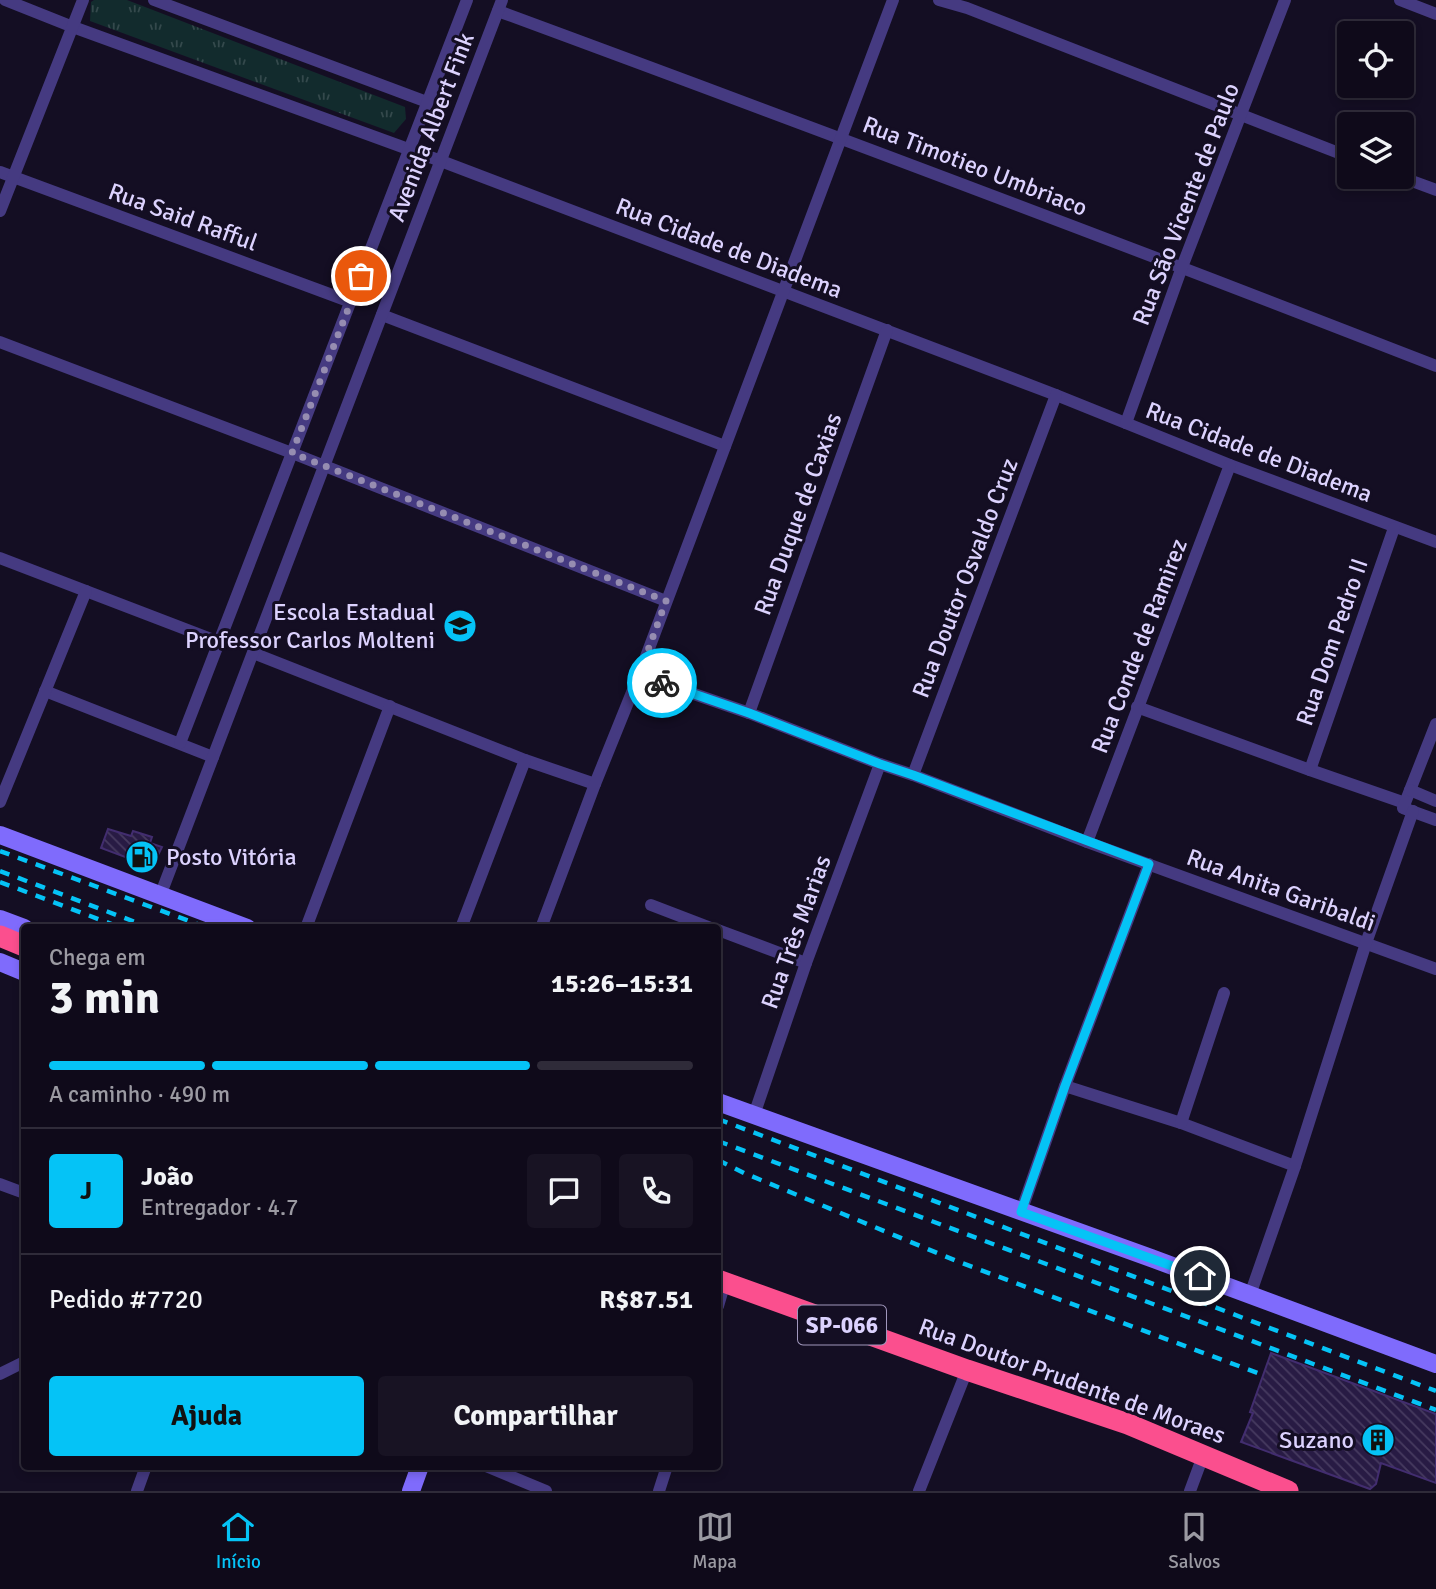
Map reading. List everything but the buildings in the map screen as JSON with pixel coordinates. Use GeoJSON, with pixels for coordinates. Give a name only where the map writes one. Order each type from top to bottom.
{"type":"FeatureCollection","features":[{"type":"Feature","properties":{"kind":"highway"},"geometry":{"type":"LineString","coordinates":[[0,936],[21,945]]}},
{"type":"Feature","properties":{"kind":"highway"},"geometry":{"type":"LineString","coordinates":[[0,947],[21,955]]}},
{"type":"Feature","properties":{"kind":"highway","name":"Rua Doutor Prudente de Moraes"},"geometry":{"type":"LineString","coordinates":[[721,1281],[967,1370],[1128,1424],[1288,1491]]}},
{"type":"Feature","properties":{"kind":"street","name":"Rua Cidade de Diadema"},"geometry":{"type":"LineString","coordinates":[[5,0],[887,330],[1230,465],[1436,542]]}},
{"type":"Feature","properties":{"kind":"street"},"geometry":{"type":"LineString","coordinates":[[0,211],[83,0]]}},
{"type":"Feature","properties":{"kind":"street"},"geometry":{"type":"LineString","coordinates":[[154,0],[427,102]]}},
{"type":"Feature","properties":{"kind":"street","name":"Avenida Albert Fink"},"geometry":{"type":"LineString","coordinates":[[180,743],[467,0]]}},
{"type":"Feature","properties":{"kind":"street"},"geometry":{"type":"LineString","coordinates":[[542,924],[893,0]]}},
{"type":"Feature","properties":{"kind":"street"},"geometry":{"type":"LineString","coordinates":[[939,0],[967,8],[1337,152]]}},
{"type":"Feature","properties":{"kind":"street","name":"Rua São Vicente de Paulo"},"geometry":{"type":"LineString","coordinates":[[1126,423],[1182,267],[1285,0]]}},
{"type":"Feature","properties":{"kind":"street"},"geometry":{"type":"LineString","coordinates":[[1400,0],[1436,14]]}},
{"type":"Feature","properties":{"kind":"street","name":"Avenida Albert Fink"},"geometry":{"type":"LineString","coordinates":[[160,896],[500,6]]}},
{"type":"Feature","properties":{"kind":"street","name":"Rua Timotieo Umbriaco"},"geometry":{"type":"LineString","coordinates":[[500,6],[1436,366]]}},
{"type":"Feature","properties":{"kind":"street","name":"Rua Said Rafful"},"geometry":{"type":"LineString","coordinates":[[0,172],[351,302]]}},
{"type":"Feature","properties":{"kind":"street"},"geometry":{"type":"LineString","coordinates":[[1414,182],[1436,190]]}},
{"type":"Feature","properties":{"kind":"street"},"geometry":{"type":"LineString","coordinates":[[382,315],[725,446]]}},
{"type":"Feature","properties":{"kind":"street","name":"Rua Duque de Caxias"},"geometry":{"type":"LineString","coordinates":[[749,713],[887,330]]}},
{"type":"Feature","properties":{"kind":"street"},"geometry":{"type":"LineString","coordinates":[[0,342],[292,453],[666,601]]}},
{"type":"Feature","properties":{"kind":"street","name":"Rua Doutor Osvaldo Cruz"},"geometry":{"type":"LineString","coordinates":[[913,775],[1056,395]]}},
{"type":"Feature","properties":{"kind":"street","name":"Rua Conde de Ramirez"},"geometry":{"type":"LineString","coordinates":[[1087,842],[1230,465]]}},
{"type":"Feature","properties":{"kind":"street","name":"Rua Dom Pedro II"},"geometry":{"type":"LineString","coordinates":[[1310,770],[1394,528]]}},
{"type":"Feature","properties":{"kind":"street"},"geometry":{"type":"LineString","coordinates":[[0,558],[219,642]]}},
{"type":"Feature","properties":{"kind":"street"},"geometry":{"type":"LineString","coordinates":[[0,802],[86,591]]}},
{"type":"Feature","properties":{"kind":"street"},"geometry":{"type":"LineString","coordinates":[[253,653],[526,760],[595,784]]}},
{"type":"Feature","properties":{"kind":"street","name":"Rua Anita Garibaldi"},"geometry":{"type":"LineString","coordinates":[[639,675],[749,713],[1087,842],[1436,969]]}},
{"type":"Feature","properties":{"kind":"street"},"geometry":{"type":"LineString","coordinates":[[45,691],[213,757]]}},
{"type":"Feature","properties":{"kind":"street"},"geometry":{"type":"LineString","coordinates":[[308,924],[390,706]]}},
{"type":"Feature","properties":{"kind":"street"},"geometry":{"type":"LineString","coordinates":[[1138,707],[1417,811]]}},
{"type":"Feature","properties":{"kind":"street"},"geometry":{"type":"LineString","coordinates":[[1417,811],[1410,790],[1436,724]]}},
{"type":"Feature","properties":{"kind":"street"},"geometry":{"type":"LineString","coordinates":[[463,924],[526,760]]}},
{"type":"Feature","properties":{"kind":"street","name":"Rua Três Marias"},"geometry":{"type":"LineString","coordinates":[[754,1115],[806,963],[880,764]]}},
{"type":"Feature","properties":{"kind":"street"},"geometry":{"type":"LineString","coordinates":[[1410,790],[1435,797]]}},
{"type":"Feature","properties":{"kind":"street"},"geometry":{"type":"LineString","coordinates":[[1250,1295],[1295,1166],[1366,943],[1417,811],[1435,797]]}},
{"type":"Feature","properties":{"kind":"street"},"geometry":{"type":"LineString","coordinates":[[0,835],[236,924]]}},
{"type":"Feature","properties":{"kind":"street"},"geometry":{"type":"LineString","coordinates":[[1021,1212],[1065,1086],[1149,864]]}},
{"type":"Feature","properties":{"kind":"street"},"geometry":{"type":"LineString","coordinates":[[651,905],[701,924]]}},
{"type":"Feature","properties":{"kind":"street"},"geometry":{"type":"LineString","coordinates":[[0,919],[21,927]]}},
{"type":"Feature","properties":{"kind":"street"},"geometry":{"type":"LineString","coordinates":[[721,931],[806,963]]}},
{"type":"Feature","properties":{"kind":"street"},"geometry":{"type":"LineString","coordinates":[[0,962],[21,971]]}},
{"type":"Feature","properties":{"kind":"street"},"geometry":{"type":"LineString","coordinates":[[1181,1123],[1224,993]]}},
{"type":"Feature","properties":{"kind":"street"},"geometry":{"type":"LineString","coordinates":[[1065,1086],[1181,1123],[1295,1166]]}},
{"type":"Feature","properties":{"kind":"street"},"geometry":{"type":"LineString","coordinates":[[721,1103],[1436,1364]]}},
{"type":"Feature","properties":{"kind":"street"},"geometry":{"type":"LineString","coordinates":[[0,1184],[21,1192]]}},
{"type":"Feature","properties":{"kind":"street"},"geometry":{"type":"LineString","coordinates":[[0,1374],[21,1364]]}},
{"type":"Feature","properties":{"kind":"street"},"geometry":{"type":"LineString","coordinates":[[919,1491],[967,1370]]}},
{"type":"Feature","properties":{"kind":"street"},"geometry":{"type":"LineString","coordinates":[[1190,1491],[1203,1456]]}},
{"type":"Feature","properties":{"kind":"street"},"geometry":{"type":"LineString","coordinates":[[137,1491],[145,1470]]}},
{"type":"Feature","properties":{"kind":"street"},"geometry":{"type":"LineString","coordinates":[[411,1491],[419,1470]]}},
{"type":"Feature","properties":{"kind":"street"},"geometry":{"type":"LineString","coordinates":[[496,1470],[546,1491]]}},
{"type":"Feature","properties":{"kind":"street"},"geometry":{"type":"LineString","coordinates":[[659,1491],[666,1470]]}},
{"type":"Feature","properties":{"kind":"green space"},"geometry":{"type":"Polygon","coordinates":[[[127,0],[405,107],[406,119],[394,133],[90,21],[91,2],[127,0]]]}},
{"type":"Feature","properties":{"kind":"railway"},"geometry":{"type":"LineString","coordinates":[[0,851],[197,924]]}},
{"type":"Feature","properties":{"kind":"railway"},"geometry":{"type":"LineString","coordinates":[[0,871],[140,924]]}},
{"type":"Feature","properties":{"kind":"railway"},"geometry":{"type":"LineString","coordinates":[[0,882],[111,924]]}},
{"type":"Feature","properties":{"kind":"railway"},"geometry":{"type":"LineString","coordinates":[[721,1120],[1436,1391]]}},
{"type":"Feature","properties":{"kind":"railway"},"geometry":{"type":"LineString","coordinates":[[721,1142],[1436,1410]]}},
{"type":"Feature","properties":{"kind":"railway"},"geometry":{"type":"LineString","coordinates":[[721,1162],[959,1262],[1263,1375]]}},
{"type":"Feature","properties":{"kind":"way so far"},"geometry":{"type":"LineString","coordinates":[[361,276],[292,453],[666,601],[639,675],[662,683]]}},
{"type":"Feature","properties":{"kind":"place","name":"Escola Estadual Professor Carlos Molteni"},"geometry":{"type":"Point","coordinates":[460,626]}},
{"type":"Feature","properties":{"kind":"place","name":"Posto Vitória"},"geometry":{"type":"Point","coordinates":[142,857]}},
{"type":"Feature","properties":{"kind":"place","name":"Suzano"},"geometry":{"type":"Point","coordinates":[1378,1440]}},
{"type":"Feature","properties":{"kind":"route"},"geometry":{"type":"LineString","coordinates":[[662,683],[749,713],[1149,864],[1065,1086],[1021,1212],[1200,1276]]}}]}
